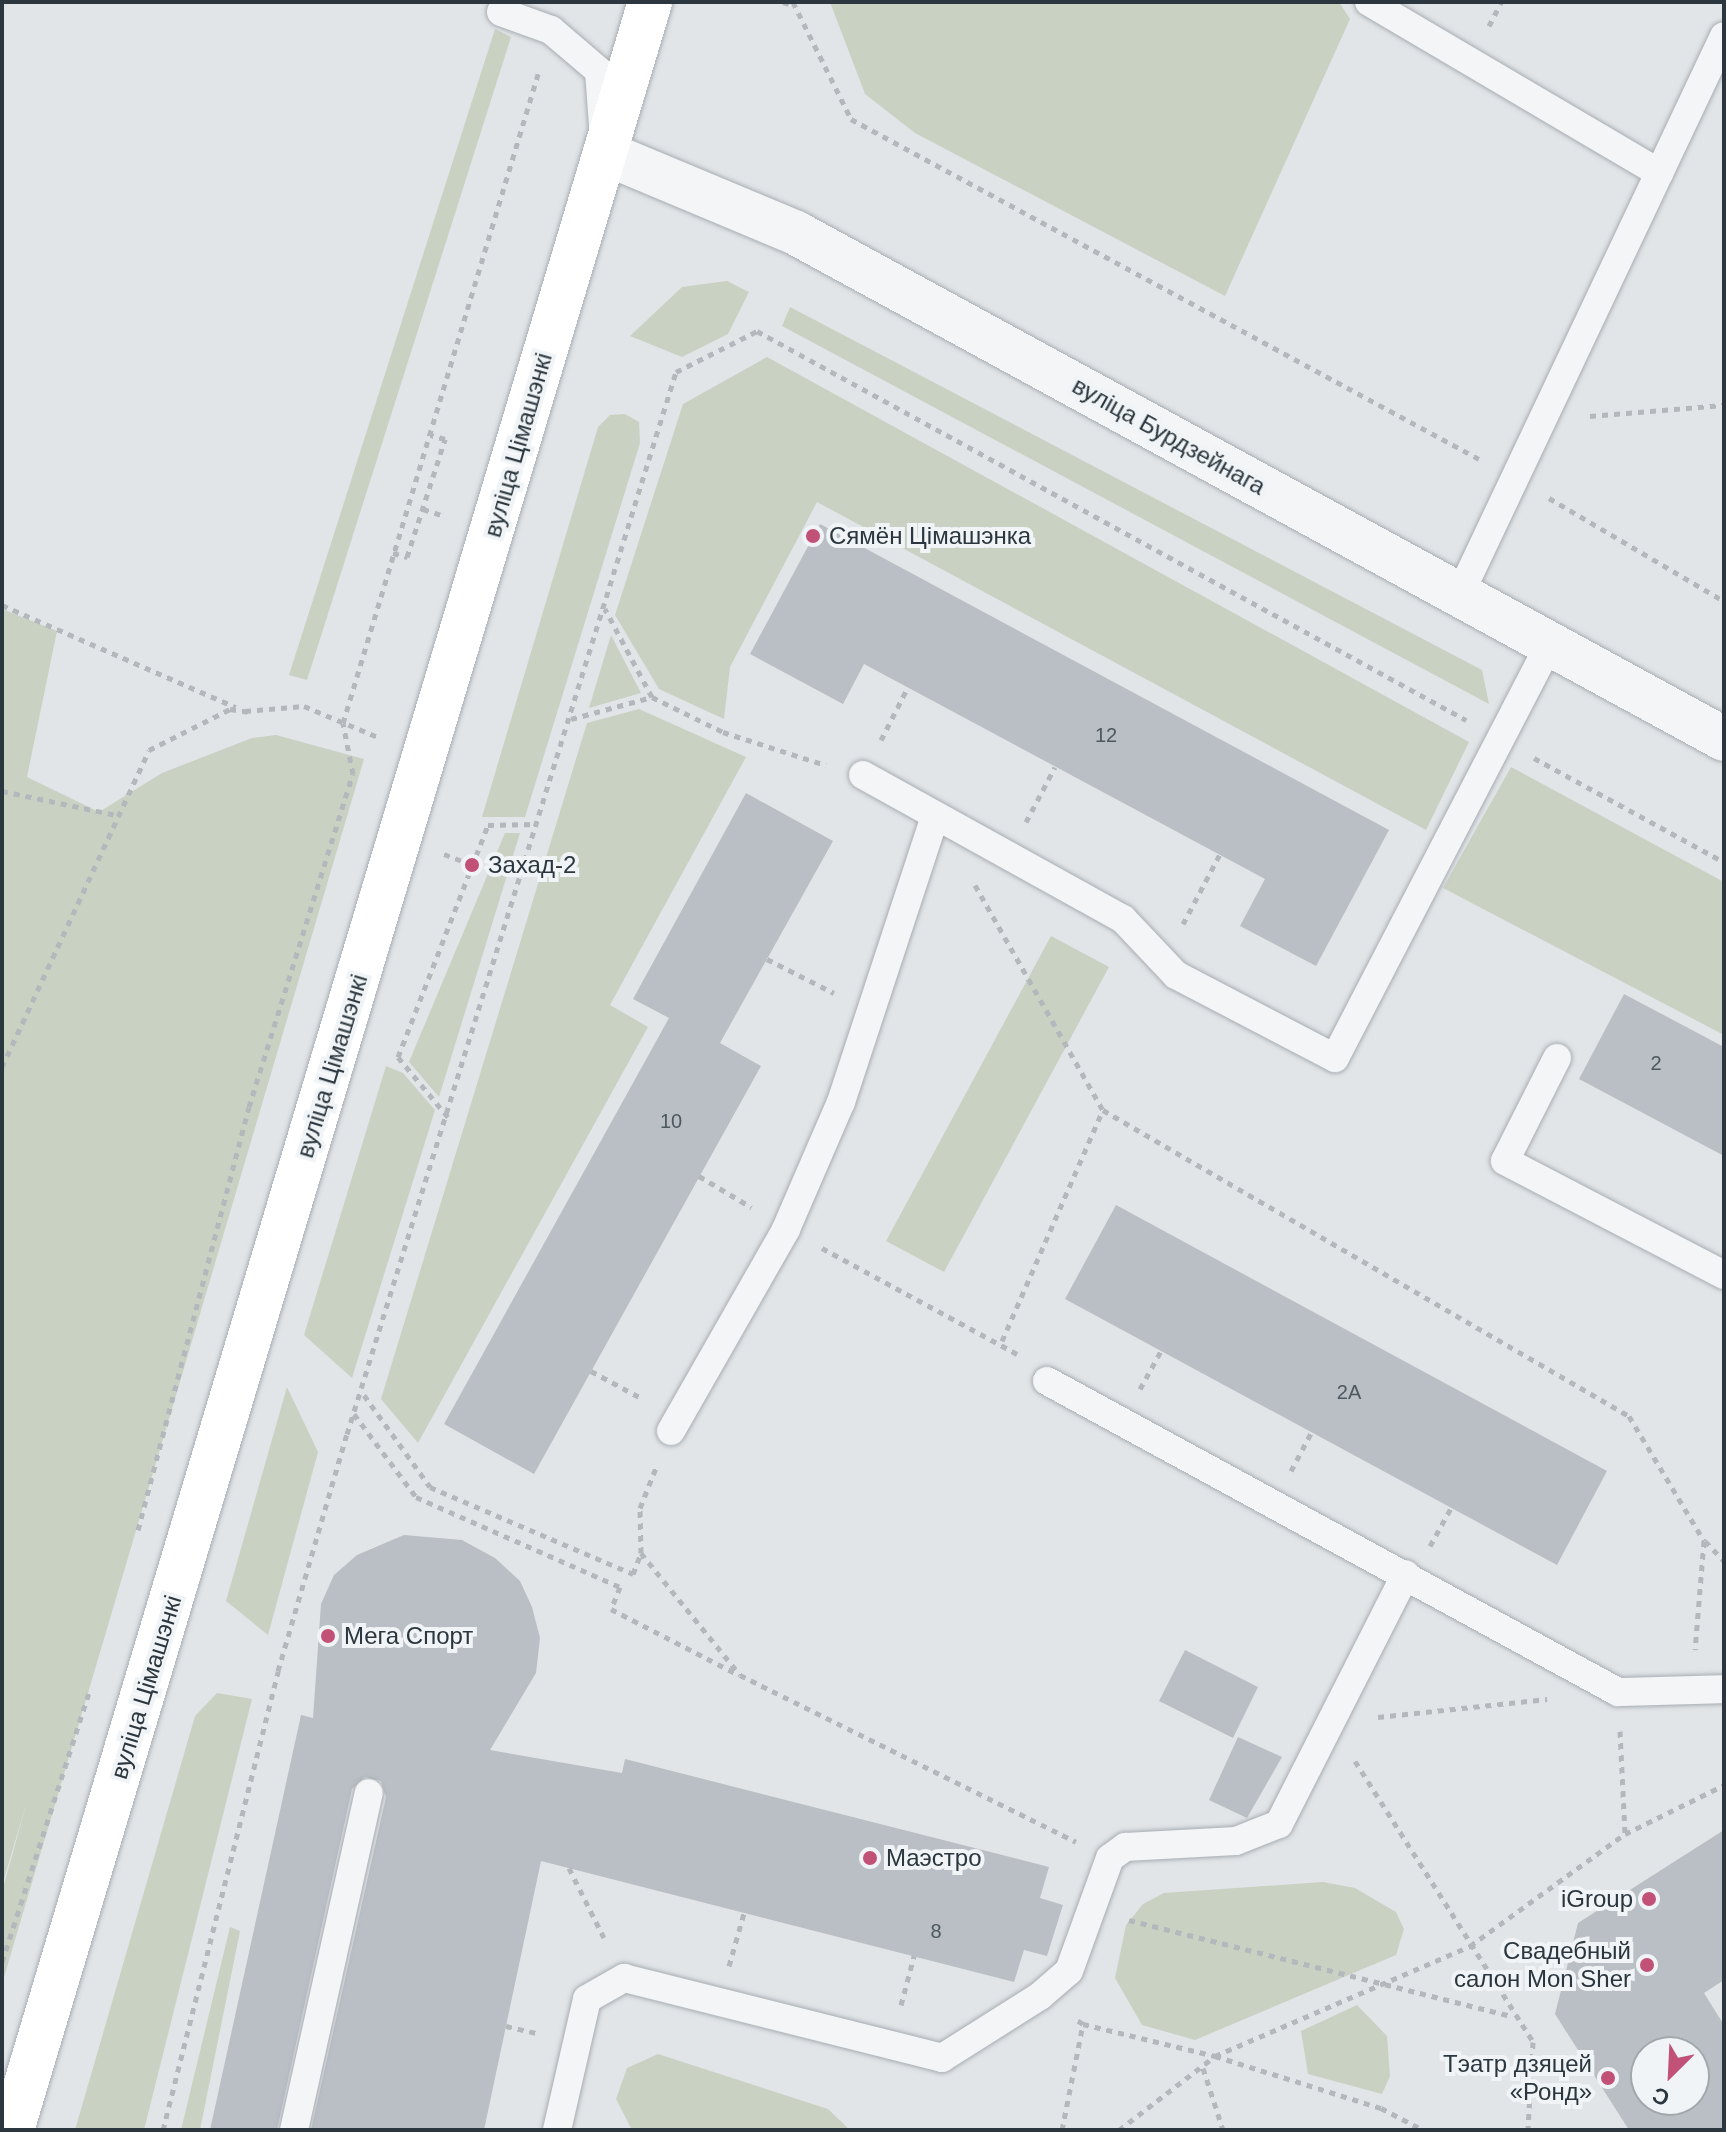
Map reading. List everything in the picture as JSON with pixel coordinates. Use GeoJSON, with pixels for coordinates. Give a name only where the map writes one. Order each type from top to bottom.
{"type":"FeatureCollection","features":[{"type":"Feature","properties":{"kind":"main road","name":"вуліца Цімашэнкі"},"geometry":{"type":"LineString","coordinates":[[12,2130],[650,2]]}},
{"type":"Feature","properties":{"kind":"street","name":"вуліца Бурдзейнага"},"geometry":{"type":"LineString","coordinates":[[605,153],[796,233],[1724,739]]}},
{"type":"Feature","properties":{"kind":"lane"},"geometry":{"type":"LineString","coordinates":[[1369,2],[1659,173]]}},
{"type":"Feature","properties":{"kind":"lane"},"geometry":{"type":"LineString","coordinates":[[501,12],[551,30],[599,71],[605,153]]}},
{"type":"Feature","properties":{"kind":"lane"},"geometry":{"type":"LineString","coordinates":[[1460,594],[1724,36]]}},
{"type":"Feature","properties":{"kind":"lane"},"geometry":{"type":"LineString","coordinates":[[863,775],[1123,919],[1163,962],[1335,1058],[1550,644]]}},
{"type":"Feature","properties":{"kind":"lane"},"geometry":{"type":"LineString","coordinates":[[675,1424],[786,1229],[841,1102],[935,816]]}},
{"type":"Feature","properties":{"kind":"lane"},"geometry":{"type":"LineString","coordinates":[[1557,1058],[1505,1161],[1724,1275]]}},
{"type":"Feature","properties":{"kind":"lane"},"geometry":{"type":"LineString","coordinates":[[1047,1381],[1618,1692],[1724,1689]]}},
{"type":"Feature","properties":{"kind":"lane"},"geometry":{"type":"LineString","coordinates":[[557,2130],[587,1999],[624,1978],[942,2058],[1040,1996],[1069,1971],[1110,1858],[1125,1847],[1236,1841],[1279,1824],[1406,1574]]}},
{"type":"Feature","properties":{"kind":"lane"},"geometry":{"type":"LineString","coordinates":[[294,2130],[369,1793]]}},
{"type":"Feature","properties":{"kind":"path"},"geometry":{"type":"LineString","coordinates":[[783,2],[793,3],[851,119],[1515,478],[1724,601]]}},
{"type":"Feature","properties":{"kind":"path"},"geometry":{"type":"LineString","coordinates":[[134,1541],[249,1107],[353,774],[343,723],[542,59]]}},
{"type":"Feature","properties":{"kind":"path"},"geometry":{"type":"LineString","coordinates":[[163,2130],[278,1671],[353,1414],[364,1395],[676,372],[757,331],[1724,862]]}},
{"type":"Feature","properties":{"kind":"path"},"geometry":{"type":"LineString","coordinates":[[1542,421],[1724,405]]}},
{"type":"Feature","properties":{"kind":"path"},"geometry":{"type":"LineString","coordinates":[[393,553],[407,557],[411,545],[445,439],[431,435]]}},
{"type":"Feature","properties":{"kind":"path"},"geometry":{"type":"LineString","coordinates":[[2,605],[248,712]]}},
{"type":"Feature","properties":{"kind":"path"},"geometry":{"type":"LineString","coordinates":[[604,608],[652,697],[723,732],[863,775],[908,687]]}},
{"type":"Feature","properties":{"kind":"path"},"geometry":{"type":"LineString","coordinates":[[571,719],[652,697]]}},
{"type":"Feature","properties":{"kind":"path"},"geometry":{"type":"LineString","coordinates":[[2,1067],[116,815],[149,750],[230,709],[248,712],[304,706],[426,756]]}},
{"type":"Feature","properties":{"kind":"path"},"geometry":{"type":"LineString","coordinates":[[1009,856],[1055,767]]}},
{"type":"Feature","properties":{"kind":"path"},"geometry":{"type":"LineString","coordinates":[[2,791],[116,815]]}},
{"type":"Feature","properties":{"kind":"path"},"geometry":{"type":"LineString","coordinates":[[935,816],[1103,1110],[1629,1416],[1704,1541],[1724,1561]]}},
{"type":"Feature","properties":{"kind":"path"},"geometry":{"type":"LineString","coordinates":[[449,1118],[398,1057],[488,825],[539,824]]}},
{"type":"Feature","properties":{"kind":"path"},"geometry":{"type":"LineString","coordinates":[[1163,962],[1220,854]]}},
{"type":"Feature","properties":{"kind":"path"},"geometry":{"type":"LineString","coordinates":[[767,959],[871,1012]]}},
{"type":"Feature","properties":{"kind":"path"},"geometry":{"type":"LineString","coordinates":[[699,1176],[786,1229],[1002,1341],[1103,1110]]}},
{"type":"Feature","properties":{"kind":"path"},"geometry":{"type":"LineString","coordinates":[[364,1395],[430,1487],[633,1574],[641,1553],[640,1508],[675,1424],[591,1371]]}},
{"type":"Feature","properties":{"kind":"path"},"geometry":{"type":"LineString","coordinates":[[353,1414],[416,1497],[620,1587],[611,1609],[1110,1858]]}},
{"type":"Feature","properties":{"kind":"path"},"geometry":{"type":"LineString","coordinates":[[1692,1691],[1704,1541]]}},
{"type":"Feature","properties":{"kind":"path"},"geometry":{"type":"LineString","coordinates":[[641,1553],[740,1675]]}},
{"type":"Feature","properties":{"kind":"path"},"geometry":{"type":"LineString","coordinates":[[2,1962],[94,1676]]}},
{"type":"Feature","properties":{"kind":"path"},"geometry":{"type":"LineString","coordinates":[[1528,2130],[1533,2042],[1512,2016],[1330,1722],[1618,1692],[1625,1834]]}},
{"type":"Feature","properties":{"kind":"path"},"geometry":{"type":"LineString","coordinates":[[1119,2130],[1215,2056],[1387,1986],[1470,1946],[1625,1834],[1724,1785]]}},
{"type":"Feature","properties":{"kind":"path"},"geometry":{"type":"LineString","coordinates":[[569,1868],[624,1978]]}},
{"type":"Feature","properties":{"kind":"path"},"geometry":{"type":"LineString","coordinates":[[1093,1911],[1512,2016]]}},
{"type":"Feature","properties":{"kind":"path"},"geometry":{"type":"LineString","coordinates":[[718,2004],[744,1913]]}},
{"type":"Feature","properties":{"kind":"path"},"geometry":{"type":"LineString","coordinates":[[891,2045],[914,1956]]}},
{"type":"Feature","properties":{"kind":"path"},"geometry":{"type":"LineString","coordinates":[[1040,1996],[1083,2024],[1215,2056],[1381,2108],[1423,2130]]}},
{"type":"Feature","properties":{"kind":"path"},"geometry":{"type":"LineString","coordinates":[[1062,2130],[1083,2024]]}},
{"type":"Feature","properties":{"kind":"path"},"geometry":{"type":"LineString","coordinates":[[1203,2068],[1223,2130]]}},
{"type":"Feature","properties":{"kind":"shaded area"},"geometry":{"type":"Polygon","coordinates":[[[830,2],[1339,2],[1350,19],[1225,296],[915,133],[865,94],[830,2]]]}},
{"type":"Feature","properties":{"kind":"shaded area"},"geometry":{"type":"Polygon","coordinates":[[[495,29],[511,37],[307,680],[289,675],[495,29]]]}},
{"type":"Feature","properties":{"kind":"shaded area"},"geometry":{"type":"Polygon","coordinates":[[[727,281],[749,292],[728,334],[682,357],[630,336],[682,287],[727,281]]]}},
{"type":"Feature","properties":{"kind":"shaded area"},"geometry":{"type":"Polygon","coordinates":[[[790,307],[1482,670],[1489,704],[782,326],[790,307]]]}},
{"type":"Feature","properties":{"kind":"shaded area"},"geometry":{"type":"Polygon","coordinates":[[[767,357],[1469,742],[1426,830],[817,502],[730,667],[724,719],[659,689],[615,615],[683,404],[767,357]]]}},
{"type":"Feature","properties":{"kind":"shaded area"},"geometry":{"type":"Polygon","coordinates":[[[625,414],[639,422],[640,443],[525,817],[482,817],[598,427],[610,415],[625,414]]]}},
{"type":"Feature","properties":{"kind":"shaded area"},"geometry":{"type":"Polygon","coordinates":[[[2,609],[57,631],[27,777],[99,812],[162,773],[252,738],[276,735],[364,759],[2,1984],[2,1892],[27,1801],[2,1886],[2,609]]]}},
{"type":"Feature","properties":{"kind":"shaded area"},"geometry":{"type":"Polygon","coordinates":[[[611,635],[641,693],[589,708],[611,635]]]}},
{"type":"Feature","properties":{"kind":"shaded area"},"geometry":{"type":"Polygon","coordinates":[[[639,709],[746,757],[610,1005],[648,1027],[418,1443],[381,1399],[587,723],[639,709]]]}},
{"type":"Feature","properties":{"kind":"shaded area"},"geometry":{"type":"Polygon","coordinates":[[[1511,767],[1724,882],[1724,1035],[1443,888],[1511,767]]]}},
{"type":"Feature","properties":{"kind":"shaded area"},"geometry":{"type":"Polygon","coordinates":[[[505,833],[520,833],[439,1097],[409,1062],[505,833]]]}},
{"type":"Feature","properties":{"kind":"shaded area"},"geometry":{"type":"Polygon","coordinates":[[[1051,936],[1109,967],[944,1272],[886,1241],[1051,936]]]}},
{"type":"Feature","properties":{"kind":"shaded area"},"geometry":{"type":"Polygon","coordinates":[[[386,1066],[403,1073],[435,1110],[352,1378],[304,1335],[386,1066]]]}},
{"type":"Feature","properties":{"kind":"shaded area"},"geometry":{"type":"Polygon","coordinates":[[[287,1387],[318,1452],[268,1635],[226,1601],[287,1387]]]}},
{"type":"Feature","properties":{"kind":"shaded area"},"geometry":{"type":"Polygon","coordinates":[[[217,1693],[252,1699],[144,2130],[75,2130],[195,1716],[217,1693]]]}},
{"type":"Feature","properties":{"kind":"shaded area"},"geometry":{"type":"Polygon","coordinates":[[[1323,1882],[1355,1888],[1396,1912],[1404,1929],[1396,1955],[1195,2040],[1142,2025],[1115,1978],[1126,1925],[1143,1904],[1164,1893],[1323,1882]]]}},
{"type":"Feature","properties":{"kind":"shaded area"},"geometry":{"type":"Polygon","coordinates":[[[230,1927],[240,1931],[200,2130],[181,2130],[230,1927]]]}},
{"type":"Feature","properties":{"kind":"shaded area"},"geometry":{"type":"Polygon","coordinates":[[[1357,2005],[1387,2036],[1390,2076],[1382,2094],[1308,2074],[1301,2031],[1357,2005]]]}},
{"type":"Feature","properties":{"kind":"shaded area"},"geometry":{"type":"Polygon","coordinates":[[[658,2054],[828,2109],[850,2130],[632,2130],[616,2099],[627,2068],[658,2054]]]}},
{"type":"Feature","properties":{"kind":"building"},"geometry":{"type":"Polygon","coordinates":[[[820,524],[1389,830],[1316,966],[1240,926],[1265,879],[864,664],[843,704],[750,654],[820,524]]]}},
{"type":"Feature","properties":{"kind":"building"},"geometry":{"type":"Polygon","coordinates":[[[746,793],[833,841],[720,1043],[761,1066],[534,1474],[444,1424],[669,1018],[633,999],[746,793]]]}},
{"type":"Feature","properties":{"kind":"building"},"geometry":{"type":"Polygon","coordinates":[[[1624,994],[1724,1047],[1724,1156],[1579,1079],[1624,994]]]}},
{"type":"Feature","properties":{"kind":"building"},"geometry":{"type":"Polygon","coordinates":[[[1116,1205],[1607,1471],[1557,1565],[1065,1299],[1116,1205]]]}},
{"type":"Feature","properties":{"kind":"building"},"geometry":{"type":"Polygon","coordinates":[[[404,1535],[462,1540],[495,1558],[520,1581],[532,1607],[540,1638],[536,1673],[490,1750],[622,1773],[625,1759],[1049,1867],[1040,1898],[1063,1905],[1047,1956],[1024,1950],[1014,1982],[541,1861],[484,2130],[311,2130],[386,1797],[381,1781],[365,1777],[352,1789],[277,2130],[210,2130],[301,1715],[313,1718],[321,1604],[334,1575],[357,1555],[404,1535]]]}},
{"type":"Feature","properties":{"kind":"building"},"geometry":{"type":"Polygon","coordinates":[[[1185,1650],[1258,1687],[1233,1738],[1159,1701],[1185,1650]]]}},
{"type":"Feature","properties":{"kind":"building"},"geometry":{"type":"Polygon","coordinates":[[[1238,1737],[1282,1757],[1247,1818],[1209,1800],[1238,1737]]]}},
{"type":"Feature","properties":{"kind":"building"},"geometry":{"type":"Polygon","coordinates":[[[1724,1830],[1724,1980],[1704,1993],[1724,2025],[1724,2130],[1629,2130],[1555,2014],[1578,1923],[1724,1830]]]}},
{"type":"Feature","properties":{"kind":"place","name":"Сямён Цімашэнка"},"geometry":{"type":"Point","coordinates":[813,536]}},
{"type":"Feature","properties":{"kind":"place","name":"Захад-2"},"geometry":{"type":"Point","coordinates":[472,865]}},
{"type":"Feature","properties":{"kind":"place","name":"Мега Спорт"},"geometry":{"type":"Point","coordinates":[328,1636]}},
{"type":"Feature","properties":{"kind":"place","name":"Маэстро"},"geometry":{"type":"Point","coordinates":[870,1858]}},
{"type":"Feature","properties":{"kind":"place","name":"iGroup"},"geometry":{"type":"Point","coordinates":[1649,1899]}},
{"type":"Feature","properties":{"kind":"place","name":"Свадебный салон Mon Sher"},"geometry":{"type":"Point","coordinates":[1647,1965]}},
{"type":"Feature","properties":{"kind":"place","name":"Тэатр дзяцей «Ронд»"},"geometry":{"type":"Point","coordinates":[1608,2078]}}]}
